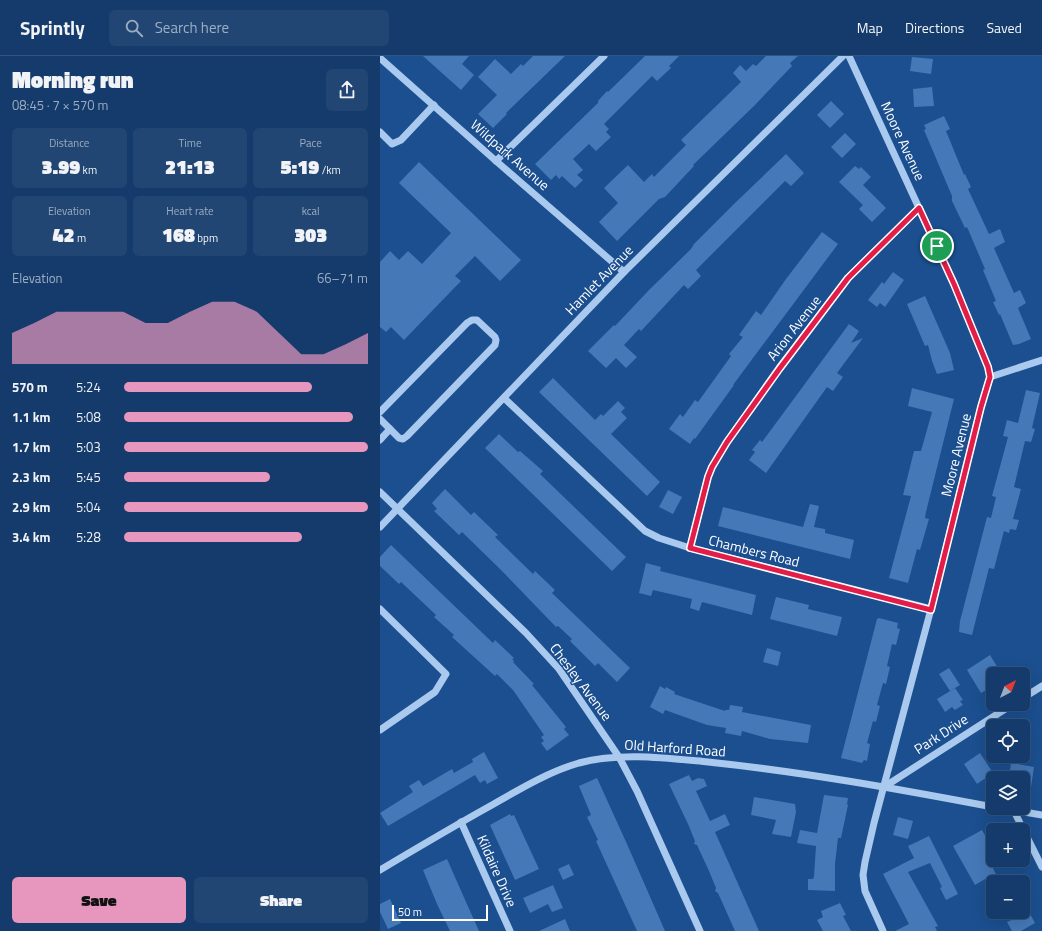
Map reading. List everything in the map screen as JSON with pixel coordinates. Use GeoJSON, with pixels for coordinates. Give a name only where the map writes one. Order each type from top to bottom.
{"type":"FeatureCollection","features":[{"type":"Feature","properties":{"kind":"street"},"geometry":{"type":"LineString","coordinates":[[496,161],[604,56]]}},
{"type":"Feature","properties":{"kind":"street","name":"Hamlet Avenue"},"geometry":{"type":"LineString","coordinates":[[380,527],[624,272],[843,56]]}},
{"type":"Feature","properties":{"kind":"street","name":"Moore Avenue"},"geometry":{"type":"LineString","coordinates":[[849,56],[954,284],[987,363],[990,377],[981,407],[931,610],[884,787],[863,874],[867,898],[883,931]]}},
{"type":"Feature","properties":{"kind":"street","name":"Wildpark Avenue"},"geometry":{"type":"LineString","coordinates":[[380,58],[624,272]]}},
{"type":"Feature","properties":{"kind":"street"},"geometry":{"type":"LineString","coordinates":[[380,132],[392,144],[401,140],[434,105]]}},
{"type":"Feature","properties":{"kind":"street","name":"Arion Avenue"},"geometry":{"type":"LineString","coordinates":[[690,548],[708,477],[712,467],[727,442],[780,368],[848,278],[919,208]]}},
{"type":"Feature","properties":{"kind":"street"},"geometry":{"type":"LineString","coordinates":[[380,412],[467,323],[472,320],[477,320],[495,337],[495,345],[403,439],[399,438],[380,419]]}},
{"type":"Feature","properties":{"kind":"street"},"geometry":{"type":"LineString","coordinates":[[990,377],[1042,360]]}},
{"type":"Feature","properties":{"kind":"street","name":"Chambers Road"},"geometry":{"type":"LineString","coordinates":[[504,398],[635,523],[645,531],[659,538],[690,548],[931,610]]}},
{"type":"Feature","properties":{"kind":"street"},"geometry":{"type":"LineString","coordinates":[[380,440],[390,429]]}},
{"type":"Feature","properties":{"kind":"street","name":"Chesley Avenue"},"geometry":{"type":"LineString","coordinates":[[380,492],[543,651],[575,691],[619,757],[637,792],[700,931]]}},
{"type":"Feature","properties":{"kind":"street"},"geometry":{"type":"LineString","coordinates":[[380,609],[446,674],[435,692],[380,730]]}},
{"type":"Feature","properties":{"kind":"street"},"geometry":{"type":"LineString","coordinates":[[1030,694],[1042,686]]}},
{"type":"Feature","properties":{"kind":"street","name":"Park Drive"},"geometry":{"type":"LineString","coordinates":[[884,787],[1002,711]]}},
{"type":"Feature","properties":{"kind":"street","name":"Old Harford Road"},"geometry":{"type":"LineString","coordinates":[[380,870],[461,822],[548,774],[593,760],[619,757],[686,760],[766,768],[884,787],[986,806]]}},
{"type":"Feature","properties":{"kind":"street"},"geometry":{"type":"LineString","coordinates":[[1030,813],[1042,815]]}},
{"type":"Feature","properties":{"kind":"street"},"geometry":{"type":"LineString","coordinates":[[1016,815],[1042,867]]}},
{"type":"Feature","properties":{"kind":"street","name":"Kildaire Drive"},"geometry":{"type":"LineString","coordinates":[[461,822],[510,931]]}},
{"type":"Feature","properties":{"kind":"building"},"geometry":{"type":"Polygon","coordinates":[[[423,56],[469,56],[462,64],[474,75],[461,90],[423,56]]]}},
{"type":"Feature","properties":{"kind":"building"},"geometry":{"type":"Polygon","coordinates":[[[533,56],[565,56],[506,113],[507,114],[493,128],[478,114],[497,95],[478,77],[495,59],[511,74],[521,64],[523,66],[533,56]]]}},
{"type":"Feature","properties":{"kind":"building"},"geometry":{"type":"Polygon","coordinates":[[[645,56],[679,56],[669,66],[671,68],[657,81],[652,76],[604,124],[609,129],[606,132],[611,137],[596,151],[589,144],[573,159],[583,170],[577,175],[583,180],[575,188],[562,176],[559,179],[556,175],[551,180],[535,164],[598,103],[607,91],[608,92],[645,56]]]}},
{"type":"Feature","properties":{"kind":"building"},"geometry":{"type":"Polygon","coordinates":[[[766,56],[798,56],[790,63],[792,66],[755,105],[693,165],[694,166],[665,197],[659,199],[617,241],[599,222],[618,203],[604,188],[628,165],[644,182],[652,174],[654,177],[686,145],[681,140],[741,82],[733,73],[740,65],[746,71],[753,64],[756,66],[766,56]]]}},
{"type":"Feature","properties":{"kind":"building"},"geometry":{"type":"Polygon","coordinates":[[[912,57],[933,59],[931,74],[910,71],[912,57]]]}},
{"type":"Feature","properties":{"kind":"building"},"geometry":{"type":"Polygon","coordinates":[[[932,87],[934,106],[914,107],[913,89],[932,87]]]}},
{"type":"Feature","properties":{"kind":"building"},"geometry":{"type":"Polygon","coordinates":[[[831,101],[844,114],[830,128],[817,115],[831,101]]]}},
{"type":"Feature","properties":{"kind":"building"},"geometry":{"type":"Polygon","coordinates":[[[944,116],[950,129],[946,131],[964,175],[965,174],[971,187],[968,189],[989,234],[1000,229],[1005,242],[994,248],[1014,293],[1020,290],[1026,303],[1018,308],[1031,339],[1019,344],[1013,345],[1000,314],[999,315],[993,302],[996,301],[983,270],[985,269],[967,227],[965,228],[952,201],[952,196],[924,130],[926,129],[924,125],[944,116]]]}},
{"type":"Feature","properties":{"kind":"building"},"geometry":{"type":"Polygon","coordinates":[[[845,133],[856,144],[842,158],[831,147],[845,133]]]}},
{"type":"Feature","properties":{"kind":"building"},"geometry":{"type":"Polygon","coordinates":[[[786,154],[804,173],[791,186],[785,181],[696,270],[701,276],[688,289],[684,285],[641,331],[639,329],[624,345],[637,357],[626,368],[616,358],[606,368],[588,351],[614,325],[615,326],[691,249],[694,244],[786,154]]]}},
{"type":"Feature","properties":{"kind":"building"},"geometry":{"type":"Polygon","coordinates":[[[419,162],[521,260],[500,281],[475,256],[455,276],[461,281],[404,340],[391,327],[386,332],[380,327],[380,262],[390,251],[399,260],[408,251],[422,264],[451,233],[399,183],[419,162]]]}},
{"type":"Feature","properties":{"kind":"building"},"geometry":{"type":"Polygon","coordinates":[[[855,166],[859,169],[861,167],[871,177],[863,185],[886,208],[872,222],[859,209],[863,205],[839,182],[855,166]]]}},
{"type":"Feature","properties":{"kind":"building"},"geometry":{"type":"Polygon","coordinates":[[[822,232],[838,244],[690,444],[669,429],[680,414],[683,417],[695,400],[698,402],[731,356],[729,354],[743,337],[739,335],[756,311],[761,315],[822,232]]]}},
{"type":"Feature","properties":{"kind":"building"},"geometry":{"type":"Polygon","coordinates":[[[893,272],[904,280],[885,307],[880,303],[877,307],[868,300],[882,282],[884,284],[893,272]]]}},
{"type":"Feature","properties":{"kind":"building"},"geometry":{"type":"Polygon","coordinates":[[[925,296],[950,353],[954,370],[937,374],[928,345],[925,346],[907,304],[925,296]]]}},
{"type":"Feature","properties":{"kind":"building"},"geometry":{"type":"Polygon","coordinates":[[[849,324],[859,331],[851,343],[863,338],[837,373],[843,377],[833,391],[827,387],[766,473],[749,460],[755,452],[752,450],[760,440],[762,442],[849,324]]]}},
{"type":"Feature","properties":{"kind":"building"},"geometry":{"type":"Polygon","coordinates":[[[553,378],[595,420],[601,414],[603,416],[618,401],[625,408],[621,412],[627,418],[611,434],[660,482],[647,496],[539,392],[553,378]]]}},
{"type":"Feature","properties":{"kind":"building"},"geometry":{"type":"Polygon","coordinates":[[[912,388],[954,399],[926,512],[925,518],[929,519],[920,550],[917,549],[908,583],[889,578],[911,496],[903,495],[914,451],[921,451],[932,412],[908,406],[912,388]]]}},
{"type":"Feature","properties":{"kind":"building"},"geometry":{"type":"Polygon","coordinates":[[[1026,390],[1040,393],[1032,428],[1035,429],[1031,442],[1025,441],[1014,487],[1021,489],[1013,519],[1019,520],[1016,530],[1010,529],[1009,533],[1004,531],[994,569],[989,568],[972,635],[959,632],[960,621],[987,517],[991,518],[996,497],[992,496],[1008,437],[1003,436],[1007,420],[1018,423],[1026,390]]]}},
{"type":"Feature","properties":{"kind":"building"},"geometry":{"type":"Polygon","coordinates":[[[499,434],[518,452],[520,451],[543,471],[540,474],[626,557],[612,571],[485,448],[499,434]]]}},
{"type":"Feature","properties":{"kind":"building"},"geometry":{"type":"Polygon","coordinates":[[[445,489],[471,515],[474,512],[498,535],[495,537],[533,574],[535,571],[555,590],[552,593],[630,668],[617,682],[598,663],[595,666],[570,641],[572,639],[558,626],[556,627],[462,532],[459,535],[434,511],[437,509],[432,503],[445,489]]]}},
{"type":"Feature","properties":{"kind":"building"},"geometry":{"type":"Polygon","coordinates":[[[668,490],[682,497],[673,514],[659,507],[668,490]]]}},
{"type":"Feature","properties":{"kind":"building"},"geometry":{"type":"Polygon","coordinates":[[[810,504],[819,506],[814,527],[825,529],[825,533],[854,540],[850,559],[718,526],[723,507],[803,527],[810,504]]]}},
{"type":"Feature","properties":{"kind":"building"},"geometry":{"type":"Polygon","coordinates":[[[391,545],[493,643],[495,640],[514,658],[512,659],[514,661],[513,662],[534,684],[532,685],[566,727],[564,729],[569,735],[547,751],[541,743],[544,741],[541,737],[544,735],[513,690],[497,674],[495,676],[452,637],[454,635],[434,617],[436,615],[401,582],[399,584],[380,566],[380,557],[391,545]]]}},
{"type":"Feature","properties":{"kind":"building"},"geometry":{"type":"Polygon","coordinates":[[[646,563],[661,567],[660,571],[756,595],[752,615],[702,602],[699,611],[690,608],[692,599],[653,590],[651,596],[639,593],[646,563]]]}},
{"type":"Feature","properties":{"kind":"building"},"geometry":{"type":"Polygon","coordinates":[[[776,597],[809,605],[808,609],[842,617],[837,636],[770,619],[776,597]]]}},
{"type":"Feature","properties":{"kind":"building"},"geometry":{"type":"Polygon","coordinates":[[[879,618],[898,623],[897,628],[900,629],[896,645],[892,644],[887,666],[890,667],[886,684],[883,683],[877,705],[880,706],[876,722],[873,721],[867,743],[870,744],[867,761],[864,760],[862,763],[841,758],[877,619],[879,618]]]}},
{"type":"Feature","properties":{"kind":"building"},"geometry":{"type":"Polygon","coordinates":[[[767,648],[781,652],[778,666],[763,662],[767,648]]]}},
{"type":"Feature","properties":{"kind":"building"},"geometry":{"type":"Polygon","coordinates":[[[990,655],[997,667],[986,667],[986,690],[981,693],[967,670],[990,655]]]}},
{"type":"Feature","properties":{"kind":"building"},"geometry":{"type":"Polygon","coordinates":[[[949,668],[960,685],[950,691],[939,674],[949,668]]]}},
{"type":"Feature","properties":{"kind":"building"},"geometry":{"type":"Polygon","coordinates":[[[660,686],[665,689],[666,687],[675,692],[674,694],[725,711],[729,710],[730,705],[743,707],[742,712],[811,725],[808,743],[770,739],[742,731],[741,736],[725,733],[726,728],[707,725],[665,710],[663,714],[650,707],[660,686]]]}},
{"type":"Feature","properties":{"kind":"building"},"geometry":{"type":"Polygon","coordinates":[[[955,688],[963,700],[960,701],[963,705],[955,710],[952,707],[945,712],[937,699],[955,688]]]}},
{"type":"Feature","properties":{"kind":"building"},"geometry":{"type":"Polygon","coordinates":[[[484,752],[498,778],[487,784],[485,780],[480,783],[475,775],[388,826],[380,813],[413,792],[409,786],[419,780],[423,786],[452,769],[454,773],[473,762],[472,759],[484,752]]]}},
{"type":"Feature","properties":{"kind":"building"},"geometry":{"type":"Polygon","coordinates":[[[980,753],[992,771],[986,771],[986,778],[977,784],[964,764],[980,753]]]}},
{"type":"Feature","properties":{"kind":"building"},"geometry":{"type":"Polygon","coordinates":[[[1011,763],[1034,767],[1030,794],[1030,771],[1010,771],[1011,763]]]}},
{"type":"Feature","properties":{"kind":"building"},"geometry":{"type":"Polygon","coordinates":[[[689,775],[692,781],[698,778],[704,779],[707,786],[696,791],[710,821],[725,814],[730,825],[715,832],[759,931],[735,931],[718,893],[715,891],[716,888],[709,871],[697,845],[694,844],[695,841],[688,824],[669,784],[689,775]]]}},
{"type":"Feature","properties":{"kind":"building"},"geometry":{"type":"Polygon","coordinates":[[[597,778],[665,931],[637,931],[596,841],[598,840],[587,817],[591,815],[579,786],[597,778]]]}},
{"type":"Feature","properties":{"kind":"building"},"geometry":{"type":"Polygon","coordinates":[[[824,795],[848,798],[848,805],[841,838],[838,838],[835,864],[835,891],[808,890],[808,879],[813,879],[814,876],[816,846],[797,843],[800,830],[817,833],[824,795]]]}},
{"type":"Feature","properties":{"kind":"building"},"geometry":{"type":"Polygon","coordinates":[[[754,797],[795,804],[796,812],[791,837],[772,834],[776,820],[751,815],[754,797]]]}},
{"type":"Feature","properties":{"kind":"building"},"geometry":{"type":"Polygon","coordinates":[[[510,814],[511,816],[514,815],[539,869],[515,880],[490,825],[510,814]]]}},
{"type":"Feature","properties":{"kind":"building"},"geometry":{"type":"Polygon","coordinates":[[[898,817],[913,821],[908,839],[893,835],[898,817]]]}},
{"type":"Feature","properties":{"kind":"building"},"geometry":{"type":"Polygon","coordinates":[[[982,830],[986,837],[986,867],[992,867],[996,875],[986,875],[986,881],[985,879],[975,885],[953,846],[982,830]]]}},
{"type":"Feature","properties":{"kind":"building"},"geometry":{"type":"Polygon","coordinates":[[[929,836],[958,894],[946,900],[940,888],[942,887],[930,863],[908,872],[938,926],[935,927],[937,931],[895,931],[909,924],[883,874],[914,858],[908,846],[929,836]]]}},
{"type":"Feature","properties":{"kind":"building"},"geometry":{"type":"Polygon","coordinates":[[[447,859],[479,931],[450,931],[437,904],[423,870],[447,859]]]}},
{"type":"Feature","properties":{"kind":"building"},"geometry":{"type":"Polygon","coordinates":[[[569,864],[574,875],[563,880],[558,869],[569,864]]]}},
{"type":"Feature","properties":{"kind":"building"},"geometry":{"type":"Polygon","coordinates":[[[553,885],[563,908],[552,912],[548,904],[530,913],[523,898],[553,885]]]}},
{"type":"Feature","properties":{"kind":"building"},"geometry":{"type":"Polygon","coordinates":[[[390,899],[401,923],[388,929],[380,912],[380,904],[390,899]]]}},
{"type":"Feature","properties":{"kind":"building"},"geometry":{"type":"Polygon","coordinates":[[[840,903],[846,915],[843,916],[851,931],[823,931],[817,920],[823,917],[821,911],[840,903]]]}},
{"type":"Feature","properties":{"kind":"building"},"geometry":{"type":"Polygon","coordinates":[[[1030,914],[1035,923],[1021,931],[1012,931],[1007,922],[1014,919],[1030,919],[1030,914]]]}},
{"type":"Feature","properties":{"kind":"building"},"geometry":{"type":"Polygon","coordinates":[[[565,919],[570,931],[539,931],[565,919]]]}},
{"type":"Feature","properties":{"kind":"route"},"geometry":{"type":"LineString","coordinates":[[919,208],[937,246],[985,359],[990,377],[981,407],[931,610],[690,548],[708,477],[718,456],[780,368],[848,278],[919,208]]}}]}
